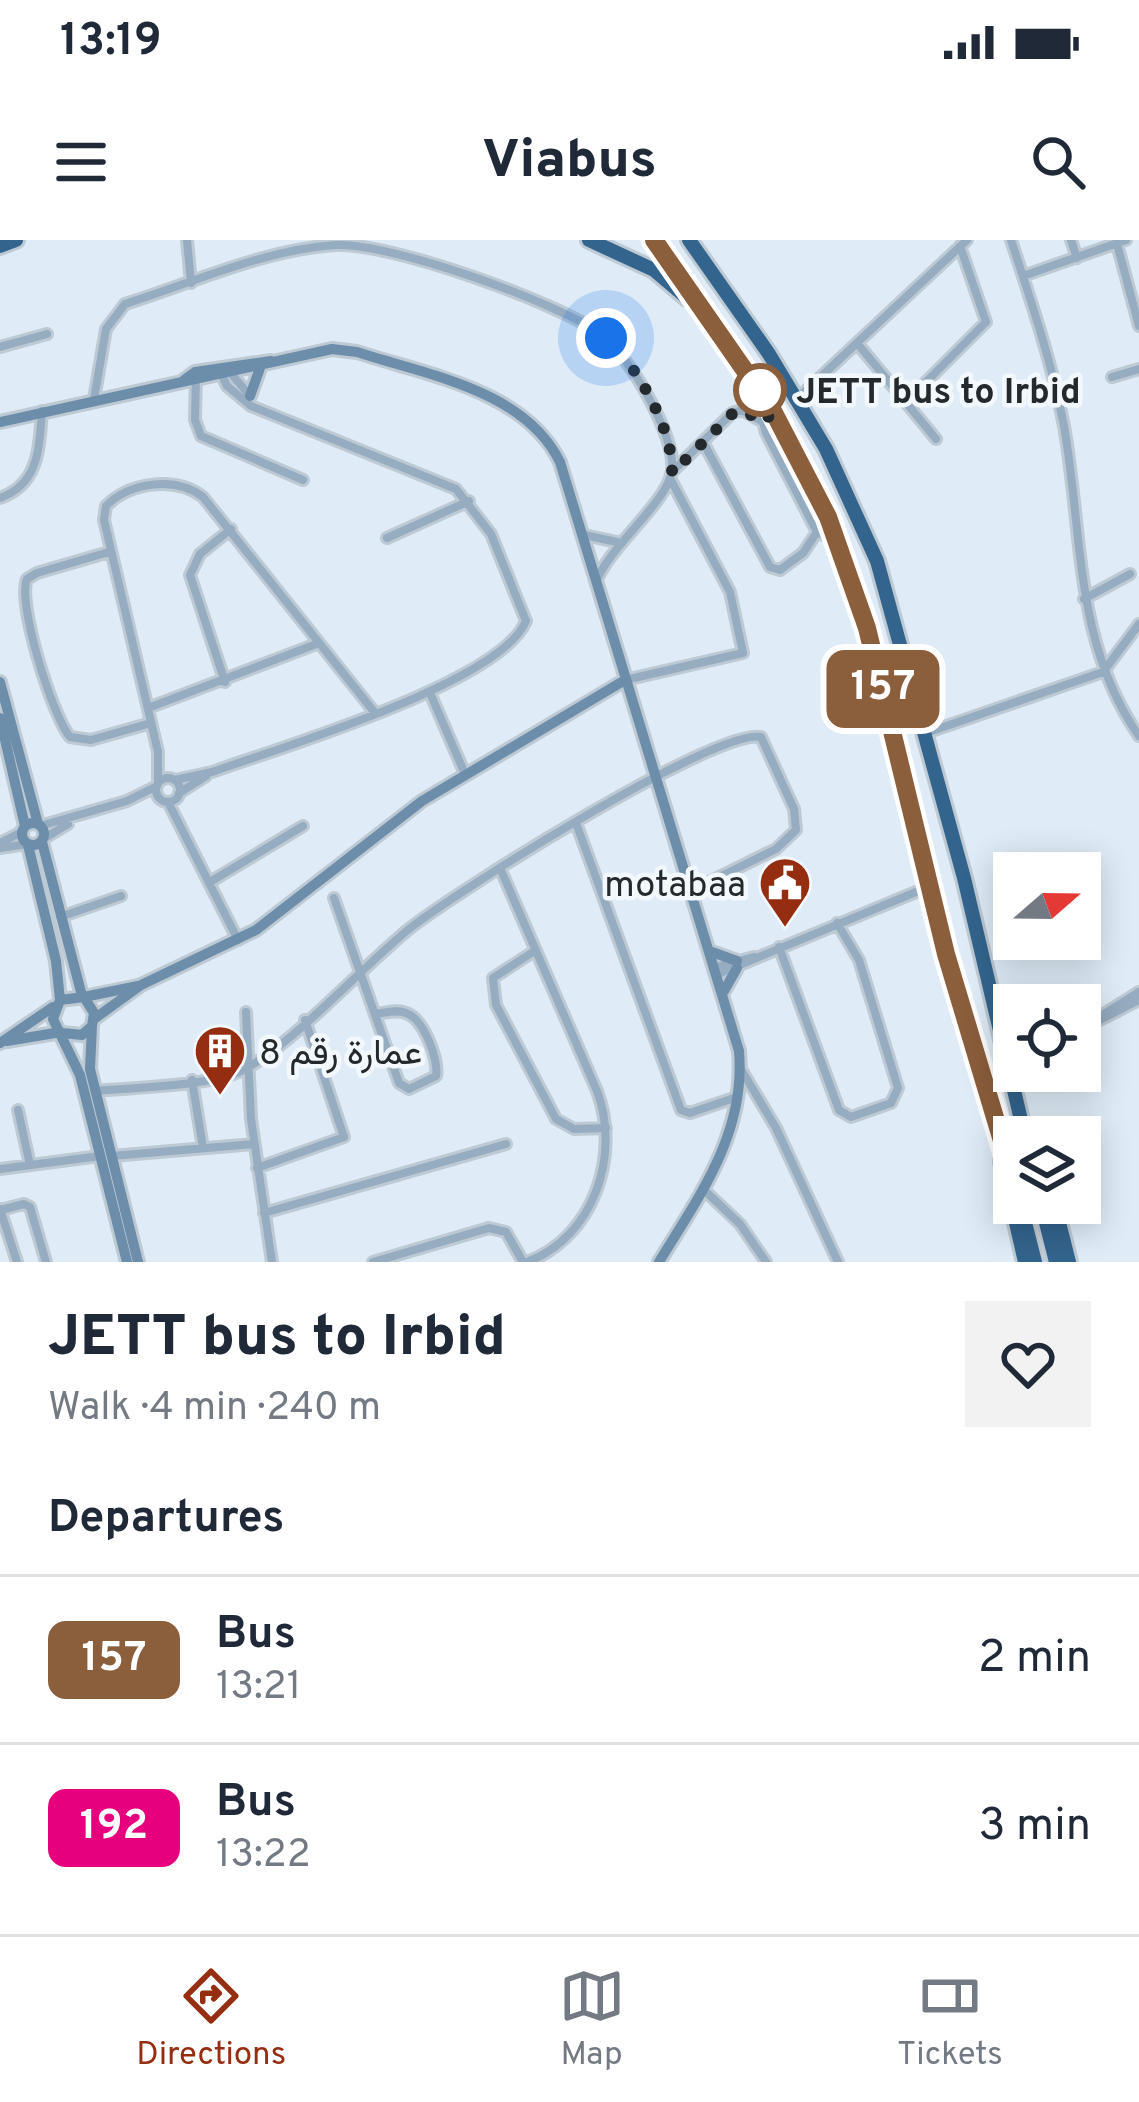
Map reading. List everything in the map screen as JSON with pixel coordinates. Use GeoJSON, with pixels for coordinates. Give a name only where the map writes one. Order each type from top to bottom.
{"type":"FeatureCollection","features":[{"type":"Feature","properties":{"kind":"highway"},"geometry":{"type":"LineString","coordinates":[[0,246],[16,240]]}},
{"type":"Feature","properties":{"kind":"highway"},"geometry":{"type":"LineString","coordinates":[[590,240],[654,270],[706,316]]}},
{"type":"Feature","properties":{"kind":"highway"},"geometry":{"type":"LineString","coordinates":[[654,240],[768,417],[836,539],[873,650],[930,886],[996,1116]]}},
{"type":"Feature","properties":{"kind":"highway"},"geometry":{"type":"LineString","coordinates":[[689,240],[796,400],[868,538],[926,733],[993,993]]}},
{"type":"Feature","properties":{"kind":"highway"},"geometry":{"type":"LineString","coordinates":[[704,240],[726,293]]}},
{"type":"Feature","properties":{"kind":"highway"},"geometry":{"type":"LineString","coordinates":[[1014,1224],[1024,1262]]}},
{"type":"Feature","properties":{"kind":"highway"},"geometry":{"type":"LineString","coordinates":[[1026,1224],[1036,1262]]}},
{"type":"Feature","properties":{"kind":"highway"},"geometry":{"type":"LineString","coordinates":[[1046,1224],[1056,1262]]}},
{"type":"Feature","properties":{"kind":"highway"},"geometry":{"type":"LineString","coordinates":[[1059,1224],[1069,1262]]}},
{"type":"Feature","properties":{"kind":"street"},"geometry":{"type":"LineString","coordinates":[[187,240],[191,283]]}},
{"type":"Feature","properties":{"kind":"street"},"geometry":{"type":"LineString","coordinates":[[1011,240],[1063,421],[1084,599],[1103,672],[1139,736]]}},
{"type":"Feature","properties":{"kind":"street"},"geometry":{"type":"LineString","coordinates":[[1071,240],[1077,258]]}},
{"type":"Feature","properties":{"kind":"street"},"geometry":{"type":"LineString","coordinates":[[1023,276],[1121,242],[1139,326]]}},
{"type":"Feature","properties":{"kind":"street"},"geometry":{"type":"LineString","coordinates":[[796,400],[964,243],[986,322],[908,399]]}},
{"type":"Feature","properties":{"kind":"street"},"geometry":{"type":"LineString","coordinates":[[2,1042],[62,1032],[82,1035],[141,986],[238,940],[466,774],[626,680],[743,653],[730,592],[671,476],[660,424],[615,346],[596,331],[540,305],[364,246],[308,250],[125,304],[114,314],[94,399]]}},
{"type":"Feature","properties":{"kind":"street"},"geometry":{"type":"LineString","coordinates":[[0,347],[47,334]]}},
{"type":"Feature","properties":{"kind":"street"},"geometry":{"type":"LineString","coordinates":[[857,343],[908,399],[936,439]]}},
{"type":"Feature","properties":{"kind":"street"},"geometry":{"type":"LineString","coordinates":[[0,422],[321,350],[356,352],[512,408],[553,447],[724,991],[741,1070],[740,1096],[728,1142],[659,1262]]}},
{"type":"Feature","properties":{"kind":"street"},"geometry":{"type":"LineString","coordinates":[[254,401],[266,364]]}},
{"type":"Feature","properties":{"kind":"street"},"geometry":{"type":"LineString","coordinates":[[1112,377],[1139,369]]}},
{"type":"Feature","properties":{"kind":"street"},"geometry":{"type":"LineString","coordinates":[[0,846],[127,801],[173,779],[212,772],[430,693],[516,638],[526,621],[500,554],[470,501],[450,485],[254,401],[225,371]]}},
{"type":"Feature","properties":{"kind":"street"},"geometry":{"type":"LineString","coordinates":[[192,378],[201,436],[302,480]]}},
{"type":"Feature","properties":{"kind":"street"},"geometry":{"type":"LineString","coordinates":[[0,498],[17,492],[33,471],[41,411]]}},
{"type":"Feature","properties":{"kind":"street"},"geometry":{"type":"LineString","coordinates":[[596,582],[617,542],[671,476],[737,411],[768,417],[817,532],[836,539]]}},
{"type":"Feature","properties":{"kind":"street"},"geometry":{"type":"LineString","coordinates":[[703,442],[770,567],[780,570],[797,559],[817,532]]}},
{"type":"Feature","properties":{"kind":"street"},"geometry":{"type":"LineString","coordinates":[[157,785],[158,752],[109,552],[106,506],[132,488],[155,484],[194,490],[231,529],[375,713]]}},
{"type":"Feature","properties":{"kind":"street"},"geometry":{"type":"LineString","coordinates":[[388,538],[470,501]]}},
{"type":"Feature","properties":{"kind":"street"},"geometry":{"type":"LineString","coordinates":[[225,682],[190,575],[200,554],[231,529]]}},
{"type":"Feature","properties":{"kind":"street"},"geometry":{"type":"LineString","coordinates":[[581,535],[617,542]]}},
{"type":"Feature","properties":{"kind":"street"},"geometry":{"type":"LineString","coordinates":[[109,552],[37,573],[27,579],[24,600],[57,714],[70,736],[91,740],[152,723]]}},
{"type":"Feature","properties":{"kind":"street"},"geometry":{"type":"LineString","coordinates":[[1084,599],[1130,574]]}},
{"type":"Feature","properties":{"kind":"street"},"geometry":{"type":"LineString","coordinates":[[926,733],[1103,672],[1139,624]]}},
{"type":"Feature","properties":{"kind":"street"},"geometry":{"type":"LineString","coordinates":[[148,708],[319,643]]}},
{"type":"Feature","properties":{"kind":"street"},"geometry":{"type":"LineString","coordinates":[[0,682],[56,961],[58,1003],[53,1019],[62,1032],[106,1156],[138,1262]]}},
{"type":"Feature","properties":{"kind":"street"},"geometry":{"type":"LineString","coordinates":[[430,693],[466,774]]}},
{"type":"Feature","properties":{"kind":"street"},"geometry":{"type":"LineString","coordinates":[[0,718],[5,760],[93,1023],[88,1058],[128,1262]]}},
{"type":"Feature","properties":{"kind":"street"},"geometry":{"type":"LineString","coordinates":[[95,1091],[192,1080],[247,1068],[413,926],[500,868],[654,779],[754,735],[771,752],[794,809],[796,830],[784,844],[691,891]]}},
{"type":"Feature","properties":{"kind":"street"},"geometry":{"type":"LineString","coordinates":[[158,752],[173,779],[172,798],[182,832],[238,940]]}},
{"type":"Feature","properties":{"kind":"street"},"geometry":{"type":"LineString","coordinates":[[127,801],[172,798],[212,772]]}},
{"type":"Feature","properties":{"kind":"street"},"geometry":{"type":"LineString","coordinates":[[157,785],[172,798]]}},
{"type":"Feature","properties":{"kind":"street"},"geometry":{"type":"LineString","coordinates":[[576,823],[679,1106],[688,1113],[740,1096]]}},
{"type":"Feature","properties":{"kind":"street"},"geometry":{"type":"LineString","coordinates":[[210,882],[303,826]]}},
{"type":"Feature","properties":{"kind":"street"},"geometry":{"type":"LineString","coordinates":[[373,1262],[489,1228],[506,1232],[525,1262],[554,1250],[578,1224],[601,1179],[607,1128],[597,1091],[500,868]]}},
{"type":"Feature","properties":{"kind":"street"},"geometry":{"type":"LineString","coordinates":[[717,971],[930,886]]}},
{"type":"Feature","properties":{"kind":"street"},"geometry":{"type":"LineString","coordinates":[[58,918],[121,896]]}},
{"type":"Feature","properties":{"kind":"street"},"geometry":{"type":"LineString","coordinates":[[334,898],[362,970],[375,1014],[403,1088],[436,1076],[438,1063],[416,1019],[400,1012],[375,1014]]}},
{"type":"Feature","properties":{"kind":"street"},"geometry":{"type":"LineString","coordinates":[[779,947],[839,1110],[851,1117],[891,1103],[898,1088],[859,960],[836,923]]}},
{"type":"Feature","properties":{"kind":"street"},"geometry":{"type":"LineString","coordinates":[[536,950],[493,978],[496,1005],[556,1119],[574,1129],[607,1128]]}},
{"type":"Feature","properties":{"kind":"street"},"geometry":{"type":"LineString","coordinates":[[711,951],[737,964]]}},
{"type":"Feature","properties":{"kind":"street"},"geometry":{"type":"LineString","coordinates":[[724,991],[737,964]]}},
{"type":"Feature","properties":{"kind":"street"},"geometry":{"type":"LineString","coordinates":[[2,1042],[58,1003],[141,986]]}},
{"type":"Feature","properties":{"kind":"street"},"geometry":{"type":"LineString","coordinates":[[1101,1018],[1139,996]]}},
{"type":"Feature","properties":{"kind":"street"},"geometry":{"type":"LineString","coordinates":[[246,1012],[254,1144],[272,1262]]}},
{"type":"Feature","properties":{"kind":"street"},"geometry":{"type":"LineString","coordinates":[[257,1168],[344,1137],[304,1019]]}},
{"type":"Feature","properties":{"kind":"street"},"geometry":{"type":"LineString","coordinates":[[741,1070],[776,1128],[838,1262]]}},
{"type":"Feature","properties":{"kind":"street"},"geometry":{"type":"LineString","coordinates":[[192,1080],[203,1148]]}},
{"type":"Feature","properties":{"kind":"street"},"geometry":{"type":"LineString","coordinates":[[18,1110],[30,1165]]}},
{"type":"Feature","properties":{"kind":"street"},"geometry":{"type":"LineString","coordinates":[[0,1169],[254,1144]]}},
{"type":"Feature","properties":{"kind":"street"},"geometry":{"type":"LineString","coordinates":[[264,1213],[506,1144]]}},
{"type":"Feature","properties":{"kind":"street"},"geometry":{"type":"LineString","coordinates":[[702,1188],[740,1224],[766,1262]]}},
{"type":"Feature","properties":{"kind":"street"},"geometry":{"type":"LineString","coordinates":[[17,1262],[0,1210],[24,1204],[30,1208],[46,1262]]}},
{"type":"Feature","properties":{"kind":"bus line","name":"157"},"geometry":{"type":"LineString","coordinates":[[654,240],[773,411],[828,517],[867,628],[946,954],[996,1116]]}},
{"type":"Feature","properties":{"kind":"place","name":"JETT bus to Irbid"},"geometry":{"type":"Point","coordinates":[760,390]}},
{"type":"Feature","properties":{"kind":"place","name":"motabaa"},"geometry":{"type":"Point","coordinates":[785,929]}},
{"type":"Feature","properties":{"kind":"place","name":"عمارة رقم 8"},"geometry":{"type":"Point","coordinates":[220,1097]}},
{"type":"Feature","properties":{"kind":"route"},"geometry":{"type":"LineString","coordinates":[[606,338],[628,366],[660,424],[672,473],[733,413],[742,410],[764,422],[773,411],[760,390]]}}]}
